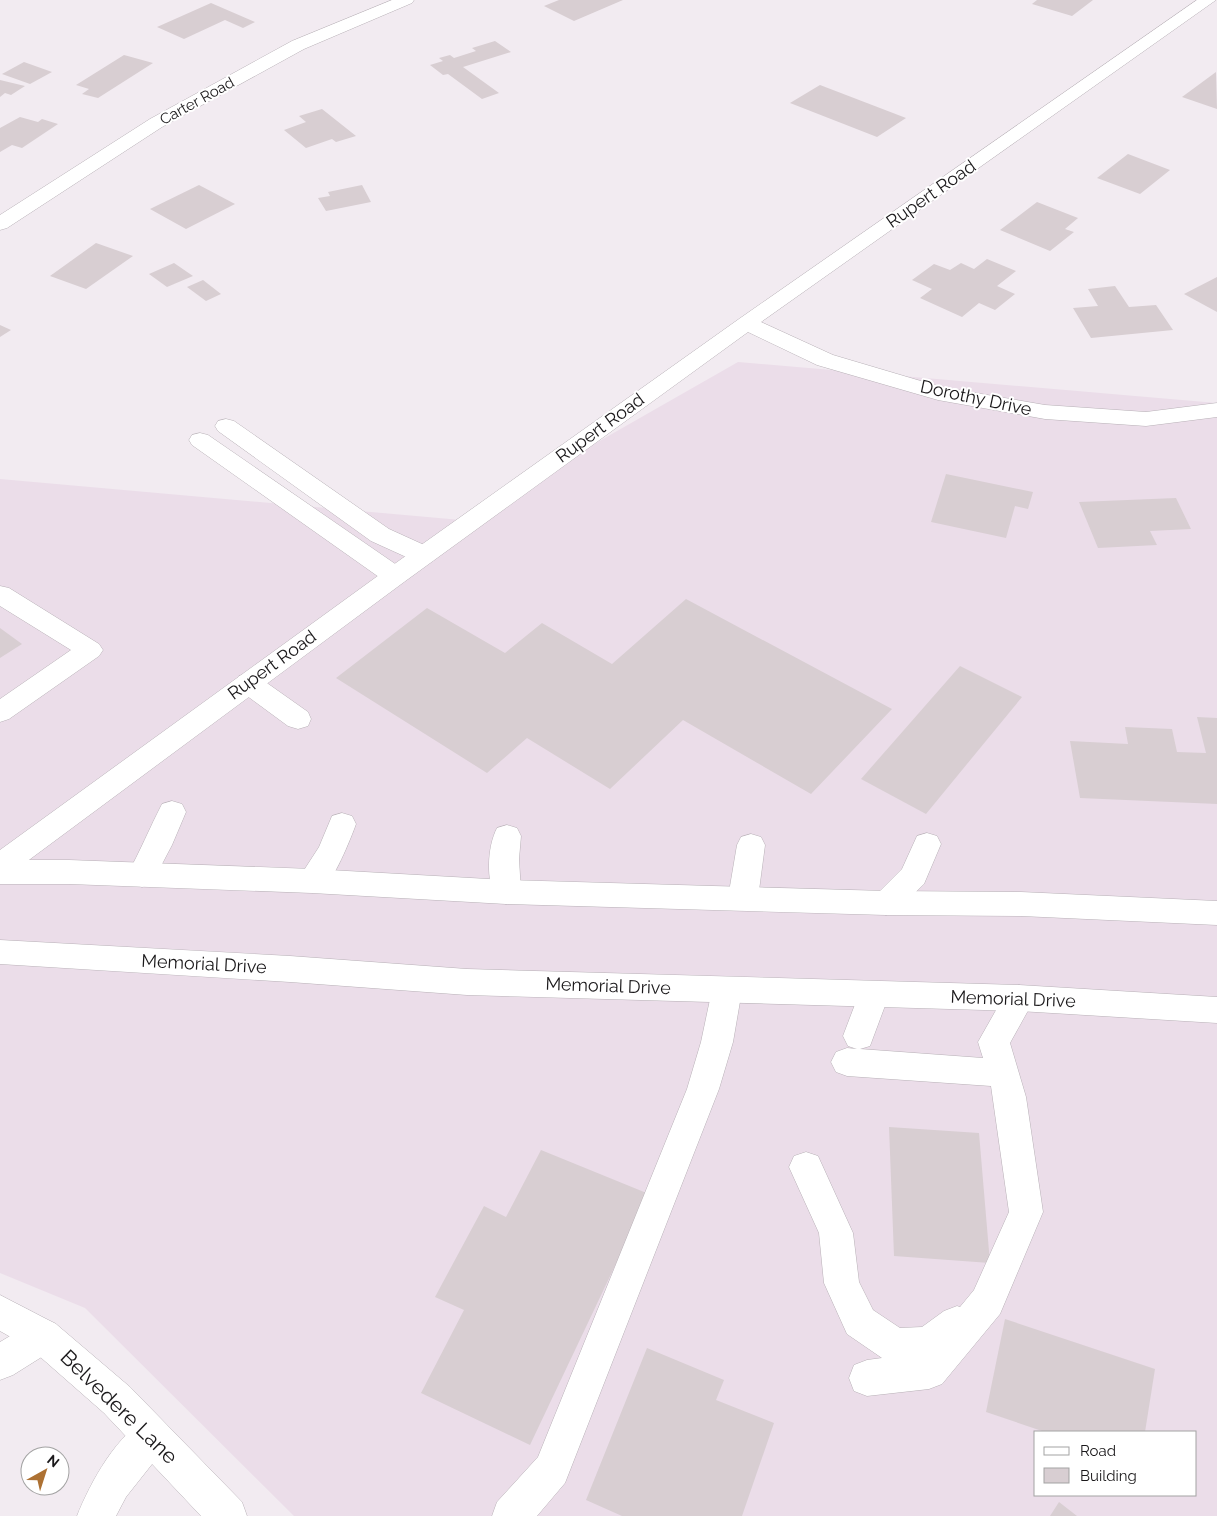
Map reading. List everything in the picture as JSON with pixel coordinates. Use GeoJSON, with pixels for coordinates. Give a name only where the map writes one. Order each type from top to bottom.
{"type":"FeatureCollection","features":[{"type":"Feature","properties":{"kind":"street","name":"Carter Road"},"geometry":{"type":"LineString","coordinates":[[0,224],[162,120],[298,45],[406,0]]}},
{"type":"Feature","properties":{"kind":"street","name":"Rupert Road"},"geometry":{"type":"LineString","coordinates":[[0,866],[395,576],[746,323],[1208,0]]}},
{"type":"Feature","properties":{"kind":"street","name":"Dorothy Drive"},"geometry":{"type":"LineString","coordinates":[[746,323],[825,360],[938,392],[1045,412],[1146,419],[1217,410]]}},
{"type":"Feature","properties":{"kind":"street"},"geometry":{"type":"LineString","coordinates":[[226,426],[380,535],[424,555]]}},
{"type":"Feature","properties":{"kind":"street"},"geometry":{"type":"LineString","coordinates":[[200,440],[395,576]]}},
{"type":"Feature","properties":{"kind":"street"},"geometry":{"type":"LineString","coordinates":[[0,594],[90,650],[0,712]]}},
{"type":"Feature","properties":{"kind":"street"},"geometry":{"type":"LineString","coordinates":[[248,683],[298,719]]}},
{"type":"Feature","properties":{"kind":"street"},"geometry":{"type":"LineString","coordinates":[[142,875],[158,845],[172,812]]}},
{"type":"Feature","properties":{"kind":"street"},"geometry":{"type":"LineString","coordinates":[[312,881],[332,851],[342,824]]}},
{"type":"Feature","properties":{"kind":"street"},"geometry":{"type":"LineString","coordinates":[[506,892],[504,860],[507,836]]}},
{"type":"Feature","properties":{"kind":"street"},"geometry":{"type":"LineString","coordinates":[[743,898],[751,844]]}},
{"type":"Feature","properties":{"kind":"street"},"geometry":{"type":"LineString","coordinates":[[886,903],[914,876],[927,844]]}},
{"type":"Feature","properties":{"kind":"street"},"geometry":{"type":"LineString","coordinates":[[0,872],[69,872],[312,881],[506,892],[886,903],[1021,904],[1217,913]]}},
{"type":"Feature","properties":{"kind":"street","name":"Memorial Drive"},"geometry":{"type":"LineString","coordinates":[[0,952],[290,969],[467,982],[1019,998],[1217,1010]]}},
{"type":"Feature","properties":{"kind":"street"},"geometry":{"type":"LineString","coordinates":[[511,1516],[552,1470],[704,1089],[717,1042],[727,990]]}},
{"type":"Feature","properties":{"kind":"street"},"geometry":{"type":"LineString","coordinates":[[873,995],[853,1049],[1002,1073]]}},
{"type":"Feature","properties":{"kind":"street"},"geometry":{"type":"LineString","coordinates":[[867,1378],[929,1371],[987,1302],[1026,1212],[1010,1097],[994,1042],[1019,998]]}},
{"type":"Feature","properties":{"kind":"street"},"geometry":{"type":"LineString","coordinates":[[806,1167],[836,1233],[842,1283],[860,1322],[895,1346],[928,1344],[987,1302]]}},
{"type":"Feature","properties":{"kind":"street","name":"Belvedere Lane"},"geometry":{"type":"LineString","coordinates":[[0,1312],[43,1336],[117,1400],[228,1516]]}},
{"type":"Feature","properties":{"kind":"street"},"geometry":{"type":"LineString","coordinates":[[0,1362],[43,1336]]}},
{"type":"Feature","properties":{"kind":"street"},"geometry":{"type":"LineString","coordinates":[[96,1516],[112,1483],[152,1436]]}},
{"type":"Feature","properties":{"kind":"shaded area"},"geometry":{"type":"Polygon","coordinates":[[[738,362],[1217,403],[1217,1516],[294,1516],[85,1308],[0,1273],[0,479],[461,520],[738,362]]]}},
{"type":"Feature","properties":{"kind":"building"},"geometry":{"type":"Polygon","coordinates":[[[559,0],[623,0],[574,21],[544,6],[559,0]]]}},
{"type":"Feature","properties":{"kind":"building"},"geometry":{"type":"Polygon","coordinates":[[[1037,0],[1093,0],[1072,16],[1032,4],[1037,0]]]}},
{"type":"Feature","properties":{"kind":"building"},"geometry":{"type":"Polygon","coordinates":[[[211,3],[255,22],[243,28],[225,20],[184,39],[157,27],[211,3]]]}},
{"type":"Feature","properties":{"kind":"building"},"geometry":{"type":"Polygon","coordinates":[[[495,41],[511,52],[463,67],[499,93],[482,99],[448,74],[443,75],[430,65],[443,61],[439,58],[450,55],[454,58],[476,51],[472,48],[495,41]]]}},
{"type":"Feature","properties":{"kind":"building"},"geometry":{"type":"Polygon","coordinates":[[[124,55],[153,63],[98,98],[82,94],[89,89],[76,85],[124,55]]]}},
{"type":"Feature","properties":{"kind":"building"},"geometry":{"type":"Polygon","coordinates":[[[24,62],[52,72],[30,84],[2,74],[24,62]]]}},
{"type":"Feature","properties":{"kind":"building"},"geometry":{"type":"Polygon","coordinates":[[[1216,72],[1217,109],[1182,97],[1216,72]]]}},
{"type":"Feature","properties":{"kind":"building"},"geometry":{"type":"Polygon","coordinates":[[[0,80],[25,86],[11,95],[5,93],[0,97],[0,80]]]}},
{"type":"Feature","properties":{"kind":"building"},"geometry":{"type":"Polygon","coordinates":[[[820,85],[906,118],[877,137],[790,103],[820,85]]]}},
{"type":"Feature","properties":{"kind":"building"},"geometry":{"type":"Polygon","coordinates":[[[322,109],[356,136],[336,142],[332,139],[306,148],[284,130],[306,122],[299,116],[322,109]]]}},
{"type":"Feature","properties":{"kind":"building"},"geometry":{"type":"Polygon","coordinates":[[[20,117],[38,122],[42,119],[58,124],[22,148],[12,145],[0,152],[0,128],[20,117]]]}},
{"type":"Feature","properties":{"kind":"building"},"geometry":{"type":"Polygon","coordinates":[[[1128,154],[1170,170],[1140,194],[1097,178],[1128,154]]]}},
{"type":"Feature","properties":{"kind":"building"},"geometry":{"type":"Polygon","coordinates":[[[199,185],[235,204],[186,229],[150,209],[199,185]]]}},
{"type":"Feature","properties":{"kind":"building"},"geometry":{"type":"Polygon","coordinates":[[[362,185],[371,202],[326,211],[318,198],[330,196],[328,192],[362,185]]]}},
{"type":"Feature","properties":{"kind":"building"},"geometry":{"type":"Polygon","coordinates":[[[1037,202],[1078,218],[1065,229],[1074,232],[1050,251],[1000,230],[1037,202]]]}},
{"type":"Feature","properties":{"kind":"building"},"geometry":{"type":"Polygon","coordinates":[[[96,243],[133,256],[86,289],[50,276],[96,243]]]}},
{"type":"Feature","properties":{"kind":"building"},"geometry":{"type":"Polygon","coordinates":[[[987,259],[1016,271],[997,286],[1015,294],[995,310],[979,303],[962,317],[920,298],[932,289],[912,280],[934,264],[950,270],[961,263],[974,269],[987,259]]]}},
{"type":"Feature","properties":{"kind":"building"},"geometry":{"type":"Polygon","coordinates":[[[174,263],[193,276],[167,287],[149,274],[174,263]]]}},
{"type":"Feature","properties":{"kind":"building"},"geometry":{"type":"Polygon","coordinates":[[[1217,277],[1217,312],[1184,294],[1217,277]]]}},
{"type":"Feature","properties":{"kind":"building"},"geometry":{"type":"Polygon","coordinates":[[[203,280],[221,294],[206,301],[187,287],[203,280]]]}},
{"type":"Feature","properties":{"kind":"building"},"geometry":{"type":"Polygon","coordinates":[[[1115,286],[1129,307],[1156,305],[1173,330],[1091,338],[1073,308],[1098,306],[1088,289],[1115,286]]]}},
{"type":"Feature","properties":{"kind":"building"},"geometry":{"type":"Polygon","coordinates":[[[0,325],[11,330],[0,337],[0,325]]]}},
{"type":"Feature","properties":{"kind":"building"},"geometry":{"type":"Polygon","coordinates":[[[946,474],[1033,492],[1028,509],[1015,506],[1006,538],[931,522],[946,474]]]}},
{"type":"Feature","properties":{"kind":"building"},"geometry":{"type":"Polygon","coordinates":[[[1176,498],[1191,529],[1150,531],[1157,545],[1098,548],[1079,502],[1176,498]]]}},
{"type":"Feature","properties":{"kind":"building"},"geometry":{"type":"Polygon","coordinates":[[[686,599],[892,709],[811,794],[683,720],[610,789],[527,738],[487,773],[336,678],[427,608],[505,653],[542,623],[612,664],[686,599]]]}},
{"type":"Feature","properties":{"kind":"building"},"geometry":{"type":"Polygon","coordinates":[[[0,628],[22,644],[0,658],[0,628]]]}},
{"type":"Feature","properties":{"kind":"building"},"geometry":{"type":"Polygon","coordinates":[[[960,666],[1022,697],[926,814],[861,779],[960,666]]]}},
{"type":"Feature","properties":{"kind":"building"},"geometry":{"type":"Polygon","coordinates":[[[1197,717],[1217,718],[1217,804],[1080,798],[1070,741],[1128,744],[1125,727],[1172,729],[1177,752],[1206,753],[1197,717]]]}},
{"type":"Feature","properties":{"kind":"building"},"geometry":{"type":"Polygon","coordinates":[[[889,1127],[979,1133],[990,1263],[894,1256],[889,1127]]]}},
{"type":"Feature","properties":{"kind":"building"},"geometry":{"type":"Polygon","coordinates":[[[541,1150],[649,1194],[530,1445],[421,1393],[464,1310],[435,1297],[484,1206],[506,1217],[541,1150]]]}},
{"type":"Feature","properties":{"kind":"building"},"geometry":{"type":"Polygon","coordinates":[[[1005,1319],[1155,1369],[1145,1431],[1042,1431],[986,1412],[1005,1319]]]}},
{"type":"Feature","properties":{"kind":"building"},"geometry":{"type":"Polygon","coordinates":[[[647,1348],[724,1380],[716,1400],[774,1423],[742,1516],[622,1516],[586,1500],[647,1348]]]}},
{"type":"Feature","properties":{"kind":"building"},"geometry":{"type":"Polygon","coordinates":[[[1059,1502],[1077,1516],[1050,1516],[1059,1502]]]}}]}
